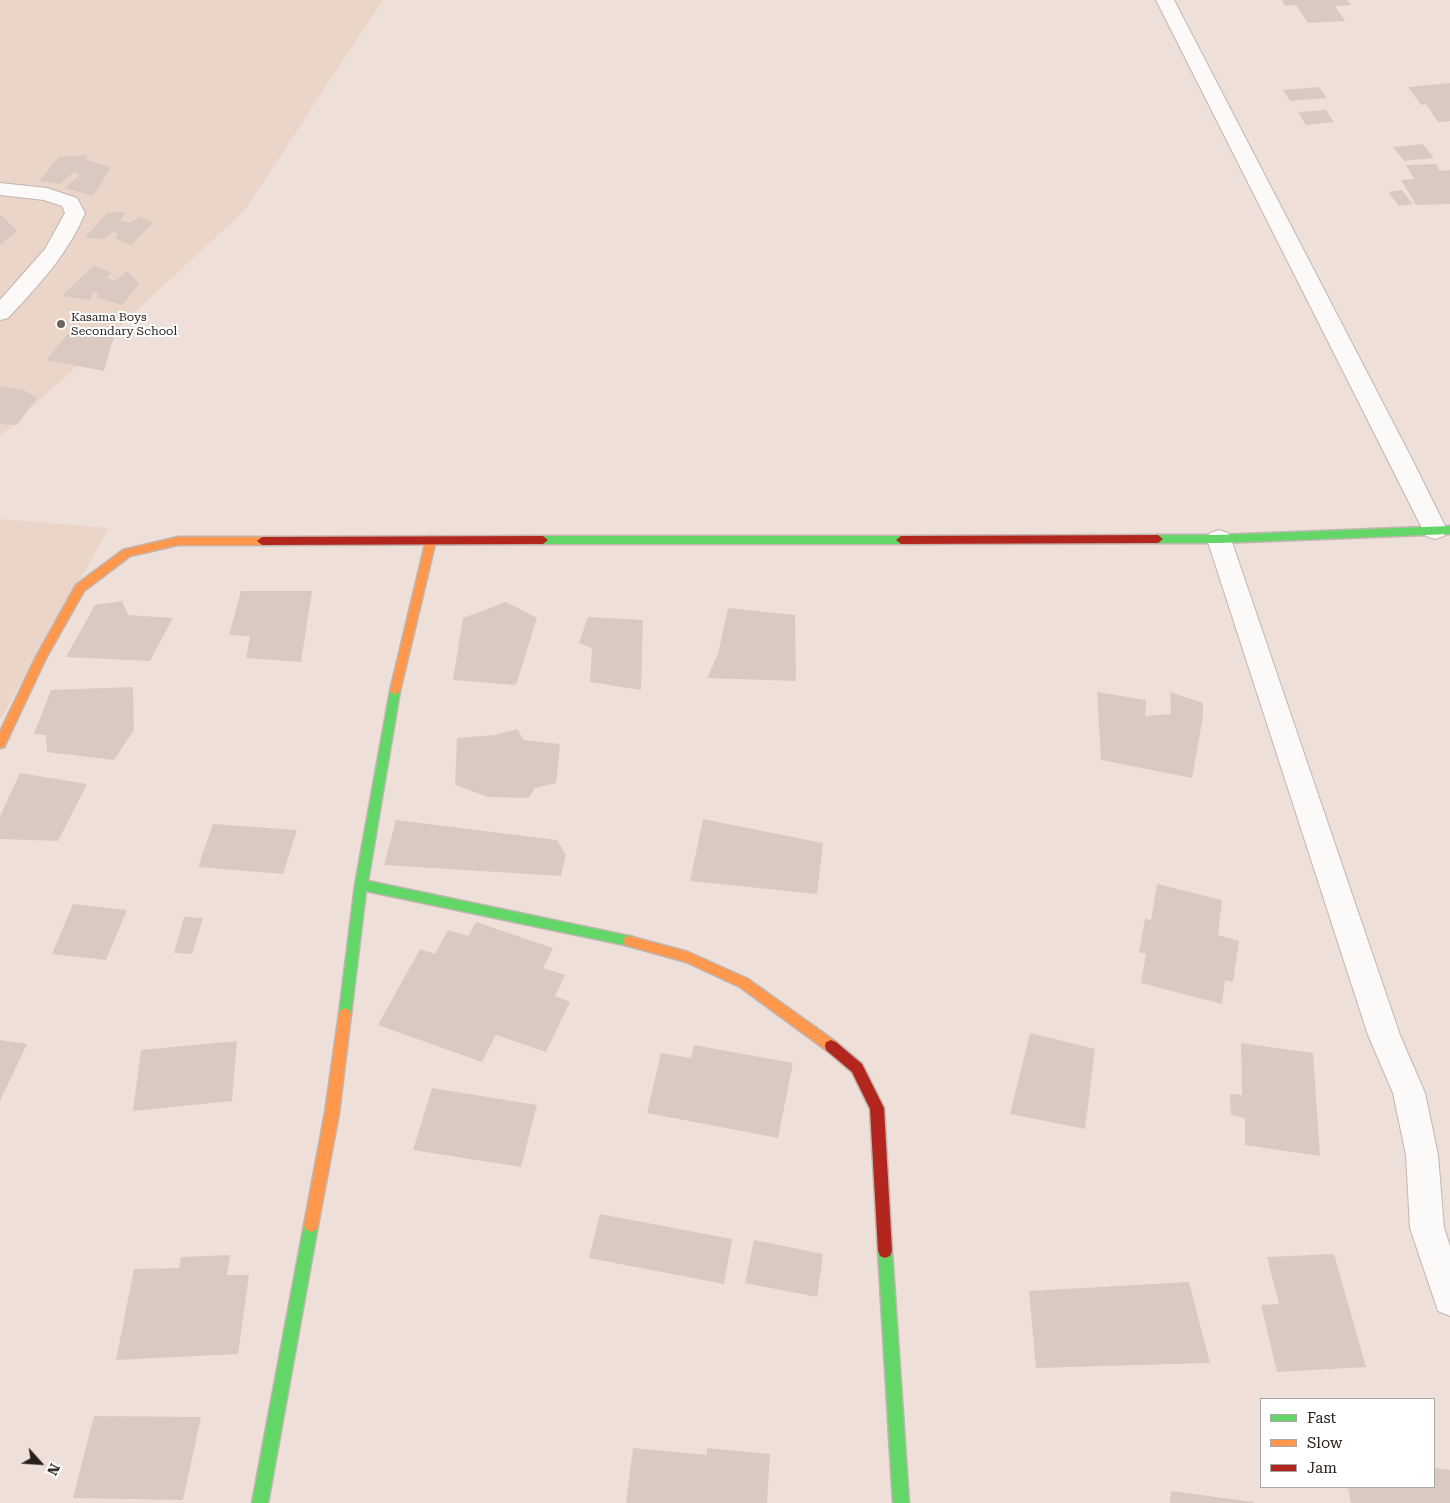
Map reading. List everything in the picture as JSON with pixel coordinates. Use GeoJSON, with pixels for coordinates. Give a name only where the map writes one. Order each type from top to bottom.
{"type":"FeatureCollection","features":[{"type":"Feature","properties":{"kind":"street"},"geometry":{"type":"LineString","coordinates":[[0,744],[41,657],[80,588],[127,553],[178,541],[1219,539],[1442,530],[1368,394],[1201,74],[1165,0]]}},
{"type":"Feature","properties":{"kind":"street"},"geometry":{"type":"LineString","coordinates":[[0,189],[47,194],[70,202],[76,213],[68,232],[30,280],[0,313]]}},
{"type":"Feature","properties":{"kind":"street"},"geometry":{"type":"LineString","coordinates":[[1219,539],[1384,1035],[1409,1093],[1422,1155],[1427,1228],[1450,1299]]}},
{"type":"Feature","properties":{"kind":"street"},"geometry":{"type":"LineString","coordinates":[[260,1503],[332,1113],[361,885],[392,705],[431,540]]}},
{"type":"Feature","properties":{"kind":"street"},"geometry":{"type":"LineString","coordinates":[[361,885],[606,934],[688,957],[744,982],[814,1032],[857,1068],[877,1108],[890,1355],[902,1503]]}},
{"type":"Feature","properties":{"kind":"shaded area","name":"Kasama Boys Secondary School"},"geometry":{"type":"Polygon","coordinates":[[[0,0],[383,0],[244,211],[0,437],[0,0]]]}},
{"type":"Feature","properties":{"kind":"shaded area"},"geometry":{"type":"Polygon","coordinates":[[[0,519],[109,528],[0,720],[0,519]]]}},
{"type":"Feature","properties":{"kind":"building"},"geometry":{"type":"Polygon","coordinates":[[[1282,0],[1347,0],[1351,5],[1335,6],[1345,21],[1308,23],[1296,5],[1285,6],[1282,0]]]}},
{"type":"Feature","properties":{"kind":"building"},"geometry":{"type":"Polygon","coordinates":[[[1450,83],[1450,121],[1438,122],[1426,104],[1421,105],[1408,87],[1450,83]]]}},
{"type":"Feature","properties":{"kind":"building"},"geometry":{"type":"Polygon","coordinates":[[[1319,87],[1327,98],[1290,101],[1283,90],[1319,87]]]}},
{"type":"Feature","properties":{"kind":"building"},"geometry":{"type":"Polygon","coordinates":[[[1326,110],[1334,122],[1306,125],[1298,112],[1326,110]]]}},
{"type":"Feature","properties":{"kind":"building"},"geometry":{"type":"Polygon","coordinates":[[[1423,144],[1434,158],[1404,161],[1393,147],[1423,144]]]}},
{"type":"Feature","properties":{"kind":"building"},"geometry":{"type":"Polygon","coordinates":[[[87,155],[87,160],[111,167],[93,196],[65,188],[80,175],[74,172],[60,184],[39,181],[59,157],[87,155]]]}},
{"type":"Feature","properties":{"kind":"building"},"geometry":{"type":"Polygon","coordinates":[[[1436,164],[1440,171],[1450,170],[1450,204],[1416,205],[1401,180],[1414,179],[1406,165],[1436,164]]]}},
{"type":"Feature","properties":{"kind":"building"},"geometry":{"type":"Polygon","coordinates":[[[1402,190],[1413,204],[1399,206],[1388,192],[1402,190]]]}},
{"type":"Feature","properties":{"kind":"building"},"geometry":{"type":"Polygon","coordinates":[[[125,212],[120,221],[129,223],[140,217],[153,223],[131,245],[115,238],[119,235],[113,231],[104,239],[85,238],[107,213],[125,212]]]}},
{"type":"Feature","properties":{"kind":"building"},"geometry":{"type":"Polygon","coordinates":[[[0,214],[17,231],[0,245],[0,214]]]}},
{"type":"Feature","properties":{"kind":"building"},"geometry":{"type":"Polygon","coordinates":[[[94,265],[112,273],[106,278],[115,281],[127,271],[139,283],[123,305],[97,298],[99,294],[93,292],[90,300],[62,296],[94,265]]]}},
{"type":"Feature","properties":{"kind":"building"},"geometry":{"type":"Polygon","coordinates":[[[72,329],[114,336],[104,371],[46,360],[72,329]]]}},
{"type":"Feature","properties":{"kind":"building"},"geometry":{"type":"Polygon","coordinates":[[[0,386],[24,390],[37,398],[17,425],[0,424],[0,386]]]}},
{"type":"Feature","properties":{"kind":"building"},"geometry":{"type":"Polygon","coordinates":[[[241,591],[312,591],[301,662],[246,658],[250,636],[229,635],[241,591]]]}},
{"type":"Feature","properties":{"kind":"building"},"geometry":{"type":"Polygon","coordinates":[[[122,601],[128,615],[173,618],[150,661],[66,657],[95,605],[122,601]]]}},
{"type":"Feature","properties":{"kind":"building"},"geometry":{"type":"Polygon","coordinates":[[[506,602],[537,618],[516,685],[453,680],[463,618],[506,602]]]}},
{"type":"Feature","properties":{"kind":"building"},"geometry":{"type":"Polygon","coordinates":[[[728,608],[795,615],[796,681],[707,678],[718,654],[728,608]]]}},
{"type":"Feature","properties":{"kind":"building"},"geometry":{"type":"Polygon","coordinates":[[[588,617],[643,620],[641,690],[590,682],[592,648],[579,643],[588,617]]]}},
{"type":"Feature","properties":{"kind":"building"},"geometry":{"type":"Polygon","coordinates":[[[133,687],[134,730],[114,760],[47,752],[46,735],[34,734],[51,690],[133,687]]]}},
{"type":"Feature","properties":{"kind":"building"},"geometry":{"type":"Polygon","coordinates":[[[1097,692],[1146,700],[1145,716],[1171,714],[1170,692],[1203,703],[1203,716],[1192,778],[1101,760],[1097,692]]]}},
{"type":"Feature","properties":{"kind":"building"},"geometry":{"type":"Polygon","coordinates":[[[517,729],[524,740],[560,744],[556,783],[535,788],[528,798],[488,797],[455,785],[457,738],[495,735],[517,729]]]}},
{"type":"Feature","properties":{"kind":"building"},"geometry":{"type":"Polygon","coordinates":[[[20,773],[87,784],[58,841],[0,839],[0,816],[20,773]]]}},
{"type":"Feature","properties":{"kind":"building"},"geometry":{"type":"Polygon","coordinates":[[[703,819],[823,843],[817,894],[690,881],[703,819]]]}},
{"type":"Feature","properties":{"kind":"building"},"geometry":{"type":"Polygon","coordinates":[[[396,820],[557,840],[566,855],[561,876],[384,865],[396,820]]]}},
{"type":"Feature","properties":{"kind":"building"},"geometry":{"type":"Polygon","coordinates":[[[213,824],[297,830],[283,874],[198,867],[213,824]]]}},
{"type":"Feature","properties":{"kind":"building"},"geometry":{"type":"Polygon","coordinates":[[[1157,884],[1222,900],[1218,935],[1239,941],[1233,982],[1225,980],[1222,1004],[1141,983],[1146,954],[1139,952],[1145,919],[1151,920],[1157,884]]]}},
{"type":"Feature","properties":{"kind":"building"},"geometry":{"type":"Polygon","coordinates":[[[73,904],[127,910],[106,960],[52,954],[73,904]]]}},
{"type":"Feature","properties":{"kind":"building"},"geometry":{"type":"Polygon","coordinates":[[[184,917],[203,918],[192,954],[174,953],[184,917]]]}},
{"type":"Feature","properties":{"kind":"building"},"geometry":{"type":"Polygon","coordinates":[[[476,922],[553,948],[543,968],[565,975],[555,996],[570,1002],[546,1052],[496,1035],[482,1062],[378,1025],[420,949],[435,954],[448,930],[468,936],[476,922]]]}},
{"type":"Feature","properties":{"kind":"building"},"geometry":{"type":"Polygon","coordinates":[[[1030,1033],[1095,1049],[1085,1129],[1010,1114],[1030,1033]]]}},
{"type":"Feature","properties":{"kind":"building"},"geometry":{"type":"Polygon","coordinates":[[[0,1040],[27,1044],[0,1101],[0,1040]]]}},
{"type":"Feature","properties":{"kind":"building"},"geometry":{"type":"Polygon","coordinates":[[[237,1041],[232,1101],[133,1111],[141,1050],[237,1041]]]}},
{"type":"Feature","properties":{"kind":"building"},"geometry":{"type":"Polygon","coordinates":[[[1241,1043],[1313,1053],[1320,1156],[1245,1145],[1245,1118],[1231,1115],[1230,1094],[1242,1095],[1241,1043]]]}},
{"type":"Feature","properties":{"kind":"building"},"geometry":{"type":"Polygon","coordinates":[[[694,1045],[793,1063],[778,1138],[647,1113],[661,1053],[691,1058],[694,1045]]]}},
{"type":"Feature","properties":{"kind":"building"},"geometry":{"type":"Polygon","coordinates":[[[432,1088],[537,1105],[521,1167],[413,1150],[432,1088]]]}},
{"type":"Feature","properties":{"kind":"building"},"geometry":{"type":"Polygon","coordinates":[[[600,1214],[732,1239],[724,1284],[589,1258],[600,1214]]]}},
{"type":"Feature","properties":{"kind":"building"},"geometry":{"type":"Polygon","coordinates":[[[754,1240],[823,1254],[817,1297],[745,1283],[754,1240]]]}},
{"type":"Feature","properties":{"kind":"building"},"geometry":{"type":"Polygon","coordinates":[[[1334,1254],[1366,1367],[1277,1372],[1261,1305],[1279,1304],[1267,1257],[1334,1254]]]}},
{"type":"Feature","properties":{"kind":"building"},"geometry":{"type":"Polygon","coordinates":[[[230,1255],[227,1275],[249,1275],[238,1354],[116,1360],[134,1269],[179,1268],[181,1257],[230,1255]]]}},
{"type":"Feature","properties":{"kind":"building"},"geometry":{"type":"Polygon","coordinates":[[[1189,1282],[1210,1363],[1036,1368],[1029,1291],[1189,1282]]]}},
{"type":"Feature","properties":{"kind":"building"},"geometry":{"type":"Polygon","coordinates":[[[94,1416],[201,1417],[183,1500],[73,1498],[94,1416]]]}},
{"type":"Feature","properties":{"kind":"building"},"geometry":{"type":"Polygon","coordinates":[[[633,1448],[707,1455],[707,1448],[770,1454],[767,1503],[626,1503],[633,1448]]]}},
{"type":"Feature","properties":{"kind":"building"},"geometry":{"type":"Polygon","coordinates":[[[1435,1468],[1450,1470],[1450,1503],[1351,1503],[1348,1488],[1435,1488],[1435,1468]]]}},
{"type":"Feature","properties":{"kind":"building"},"geometry":{"type":"Polygon","coordinates":[[[1171,1491],[1254,1502],[1254,1503],[1170,1503],[1171,1491]]]}},
{"type":"Feature","properties":{"kind":"traffic: fast"},"geometry":{"type":"LineString","coordinates":[[1158,539],[1219,539],[1450,530]]}},
{"type":"Feature","properties":{"kind":"traffic: fast"},"geometry":{"type":"LineString","coordinates":[[543,540],[901,540]]}},
{"type":"Feature","properties":{"kind":"traffic: fast"},"geometry":{"type":"LineString","coordinates":[[345,1014],[361,885],[395,691]]}},
{"type":"Feature","properties":{"kind":"traffic: fast"},"geometry":{"type":"LineString","coordinates":[[361,885],[629,941]]}},
{"type":"Feature","properties":{"kind":"traffic: fast"},"geometry":{"type":"LineString","coordinates":[[260,1503],[311,1225]]}},
{"type":"Feature","properties":{"kind":"traffic: fast"},"geometry":{"type":"LineString","coordinates":[[885,1251],[901,1503]]}},
{"type":"Feature","properties":{"kind":"traffic: slow"},"geometry":{"type":"LineString","coordinates":[[395,691],[431,540]]}},
{"type":"Feature","properties":{"kind":"traffic: slow"},"geometry":{"type":"LineString","coordinates":[[0,744],[41,657],[80,588],[127,553],[178,541],[262,541]]}},
{"type":"Feature","properties":{"kind":"traffic: slow"},"geometry":{"type":"LineString","coordinates":[[629,941],[688,957],[744,983],[831,1046]]}},
{"type":"Feature","properties":{"kind":"traffic: slow"},"geometry":{"type":"LineString","coordinates":[[311,1225],[332,1113],[345,1014]]}},
{"type":"Feature","properties":{"kind":"traffic: jam"},"geometry":{"type":"LineString","coordinates":[[901,540],[1158,539]]}},
{"type":"Feature","properties":{"kind":"traffic: jam"},"geometry":{"type":"LineString","coordinates":[[262,541],[543,540]]}},
{"type":"Feature","properties":{"kind":"traffic: jam"},"geometry":{"type":"LineString","coordinates":[[831,1046],[857,1068],[877,1108],[885,1251]]}},
{"type":"Feature","properties":{"kind":"place","name":"Kasama Boys Secondary School"},"geometry":{"type":"Point","coordinates":[61,324]}}]}
